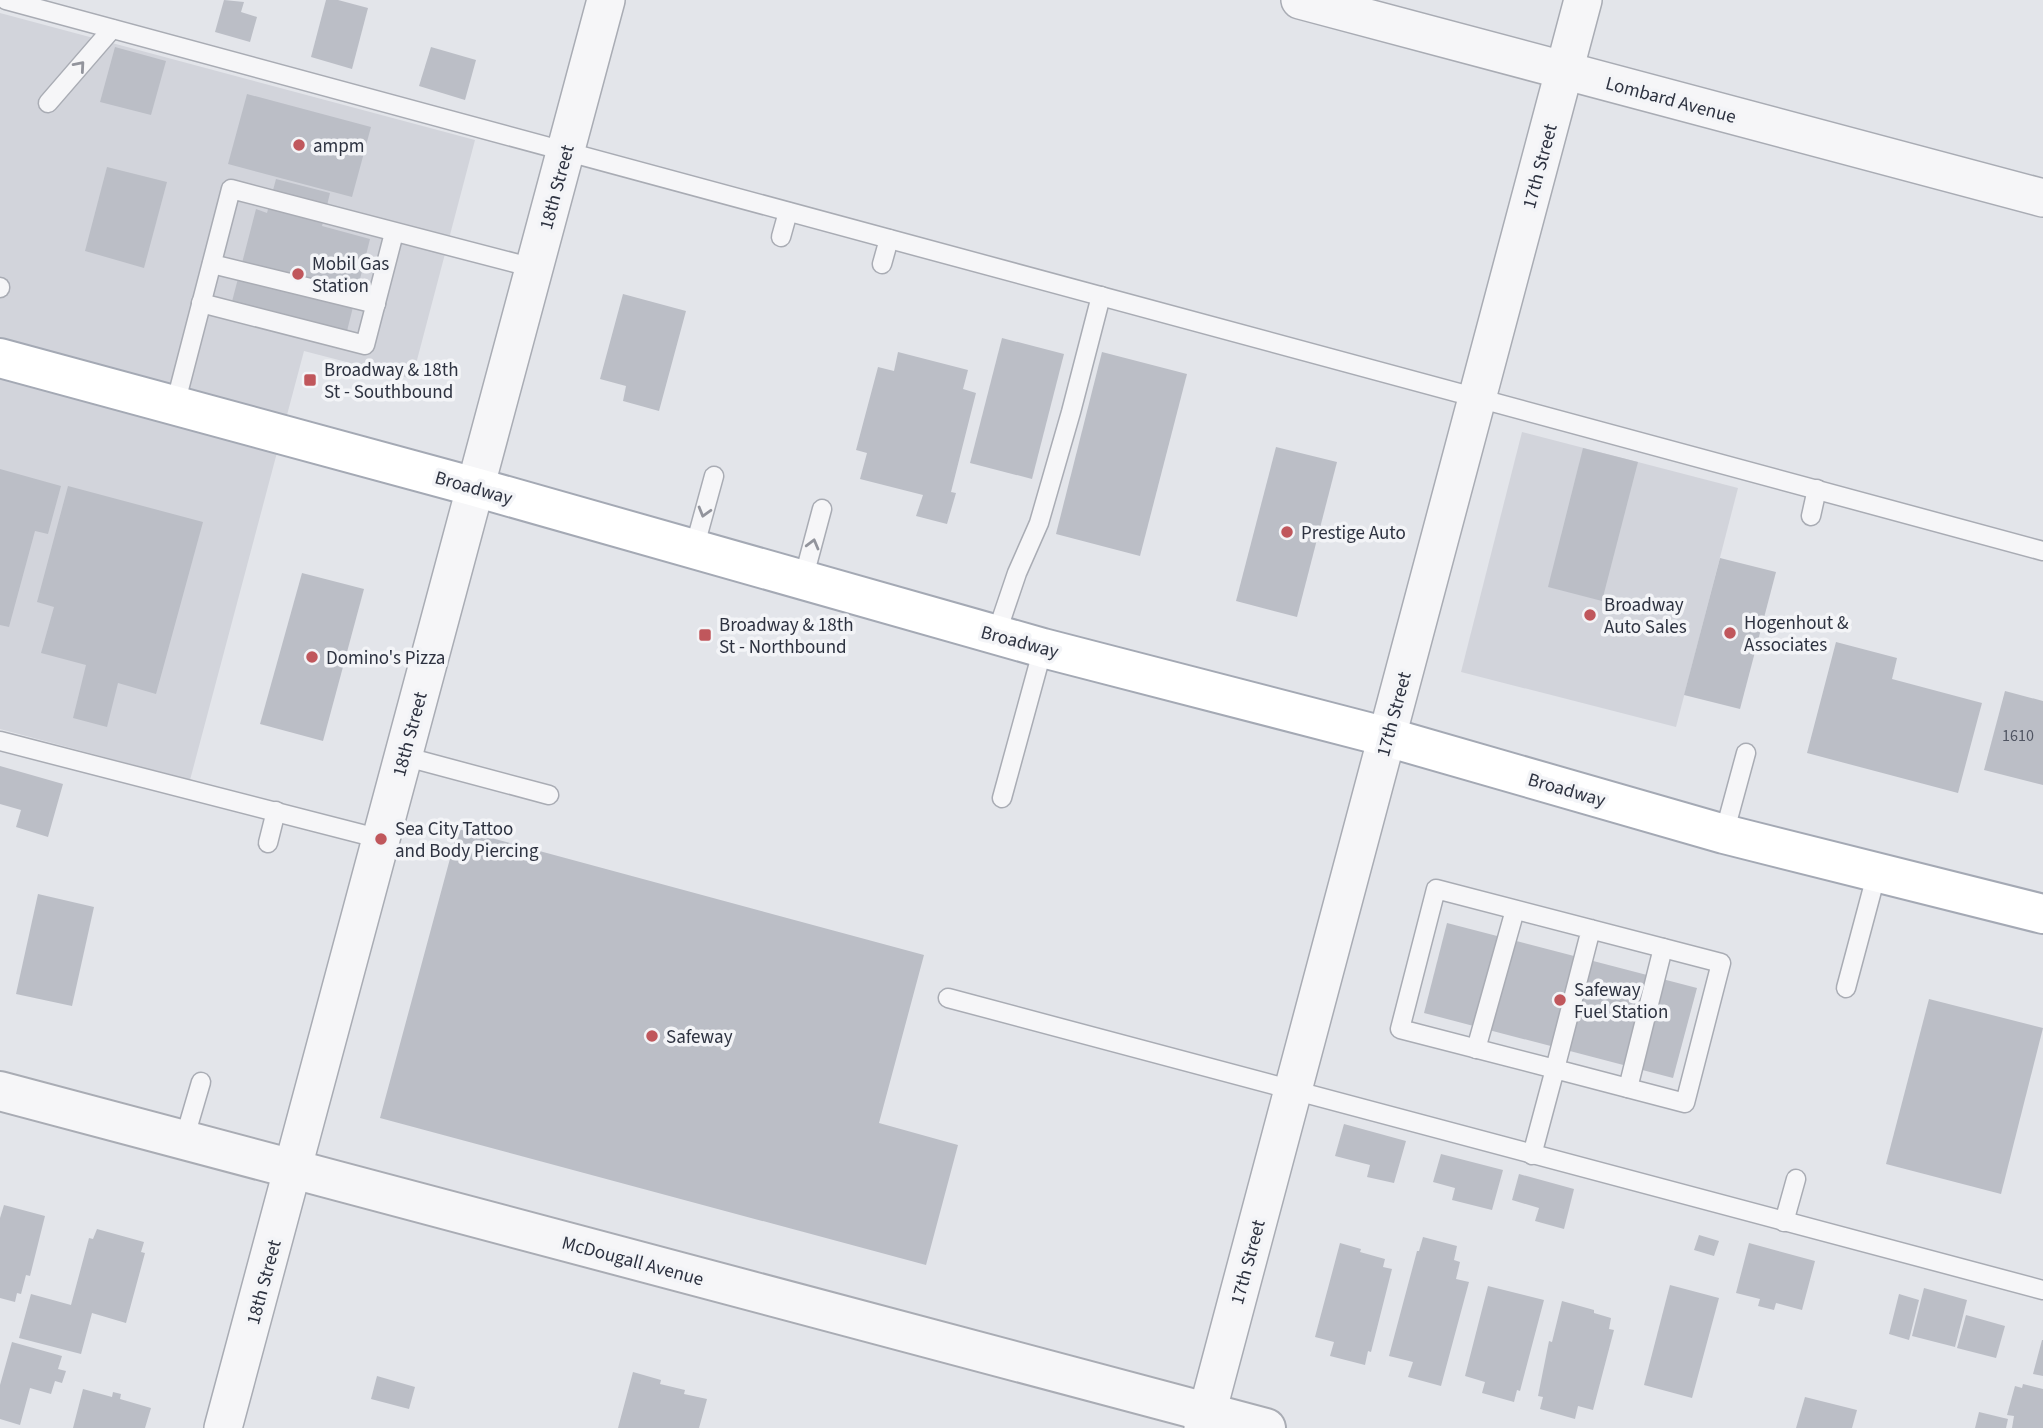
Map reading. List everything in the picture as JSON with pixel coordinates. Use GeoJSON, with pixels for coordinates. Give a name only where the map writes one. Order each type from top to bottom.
{"type":"FeatureCollection","features":[{"type":"Feature","properties":{"kind":"main road","name":"Broadway"},"geometry":{"type":"LineString","coordinates":[[0,358],[475,486],[1043,648],[1387,737],[1724,834],[2043,914]]}},
{"type":"Feature","properties":{"kind":"street","name":"18th Street"},"geometry":{"type":"LineString","coordinates":[[223,1428],[606,0]]}},
{"type":"Feature","properties":{"kind":"street","name":"Lombard Avenue"},"geometry":{"type":"LineString","coordinates":[[1300,0],[2043,198]]}},
{"type":"Feature","properties":{"kind":"street","name":"17th Street"},"geometry":{"type":"LineString","coordinates":[[1205,1420],[1583,0]]}},
{"type":"Feature","properties":{"kind":"street","name":"McDougall Avenue"},"geometry":{"type":"LineString","coordinates":[[0,1091],[1205,1420],[1266,1428]]}},
{"type":"Feature","properties":{"kind":"lane"},"geometry":{"type":"LineString","coordinates":[[6,0],[2043,551]]}},
{"type":"Feature","properties":{"kind":"lane"},"geometry":{"type":"LineString","coordinates":[[48,103],[112,29]]}},
{"type":"Feature","properties":{"kind":"lane"},"geometry":{"type":"LineString","coordinates":[[175,405],[231,188],[534,268]]}},
{"type":"Feature","properties":{"kind":"lane"},"geometry":{"type":"LineString","coordinates":[[781,237],[788,212]]}},
{"type":"Feature","properties":{"kind":"lane"},"geometry":{"type":"LineString","coordinates":[[201,303],[365,345],[394,233]]}},
{"type":"Feature","properties":{"kind":"lane"},"geometry":{"type":"LineString","coordinates":[[882,264],[890,239]]}},
{"type":"Feature","properties":{"kind":"lane"},"geometry":{"type":"LineString","coordinates":[[212,264],[376,304]]}},
{"type":"Feature","properties":{"kind":"lane"},"geometry":{"type":"LineString","coordinates":[[996,635],[1017,573],[1039,523],[1101,296]]}},
{"type":"Feature","properties":{"kind":"lane"},"geometry":{"type":"LineString","coordinates":[[694,549],[714,476]]}},
{"type":"Feature","properties":{"kind":"lane"},"geometry":{"type":"LineString","coordinates":[[1811,516],[1817,489]]}},
{"type":"Feature","properties":{"kind":"lane"},"geometry":{"type":"LineString","coordinates":[[803,580],[822,509]]}},
{"type":"Feature","properties":{"kind":"lane"},"geometry":{"type":"LineString","coordinates":[[1002,798],[1043,648]]}},
{"type":"Feature","properties":{"kind":"lane"},"geometry":{"type":"LineString","coordinates":[[0,741],[381,839]]}},
{"type":"Feature","properties":{"kind":"lane"},"geometry":{"type":"LineString","coordinates":[[1724,834],[1746,753]]}},
{"type":"Feature","properties":{"kind":"lane"},"geometry":{"type":"LineString","coordinates":[[403,756],[549,795]]}},
{"type":"Feature","properties":{"kind":"lane"},"geometry":{"type":"LineString","coordinates":[[268,843],[276,811]]}},
{"type":"Feature","properties":{"kind":"lane"},"geometry":{"type":"LineString","coordinates":[[1846,988],[1877,872]]}},
{"type":"Feature","properties":{"kind":"lane"},"geometry":{"type":"LineString","coordinates":[[1436,890],[1515,910],[1721,964],[1685,1103],[1400,1029],[1436,890]]}},
{"type":"Feature","properties":{"kind":"lane"},"geometry":{"type":"LineString","coordinates":[[1476,1049],[1515,910]]}},
{"type":"Feature","properties":{"kind":"lane"},"geometry":{"type":"LineString","coordinates":[[1532,1155],[1591,929]]}},
{"type":"Feature","properties":{"kind":"lane"},"geometry":{"type":"LineString","coordinates":[[1628,1088],[1663,948]]}},
{"type":"Feature","properties":{"kind":"lane"},"geometry":{"type":"LineString","coordinates":[[948,998],[2043,1290]]}},
{"type":"Feature","properties":{"kind":"lane"},"geometry":{"type":"LineString","coordinates":[[184,1140],[201,1082]]}},
{"type":"Feature","properties":{"kind":"lane"},"geometry":{"type":"LineString","coordinates":[[1784,1222],[1796,1179]]}},
{"type":"Feature","properties":{"kind":"shaded area"},"geometry":{"type":"Polygon","coordinates":[[[0,13],[475,140],[412,379],[304,351],[190,780],[0,729],[0,13]]]}},
{"type":"Feature","properties":{"kind":"shaded area","name":"Broadway Auto Sales"},"geometry":{"type":"Polygon","coordinates":[[[1522,432],[1738,488],[1676,727],[1461,672],[1522,432]]]}},
{"type":"Feature","properties":{"kind":"building"},"geometry":{"type":"Polygon","coordinates":[[[224,0],[244,2],[241,12],[257,17],[250,42],[215,32],[224,0]]]}},
{"type":"Feature","properties":{"kind":"building"},"geometry":{"type":"Polygon","coordinates":[[[326,0],[338,0],[368,8],[352,69],[311,57],[326,0]]]}},
{"type":"Feature","properties":{"kind":"building"},"geometry":{"type":"Polygon","coordinates":[[[115,47],[166,61],[151,115],[100,102],[115,47]]]}},
{"type":"Feature","properties":{"kind":"building"},"geometry":{"type":"Polygon","coordinates":[[[431,47],[476,60],[465,100],[419,86],[431,47]]]}},
{"type":"Feature","properties":{"kind":"building","name":"ampm"},"geometry":{"type":"Polygon","coordinates":[[[247,94],[371,127],[352,197],[228,164],[247,94]]]}},
{"type":"Feature","properties":{"kind":"building"},"geometry":{"type":"Polygon","coordinates":[[[107,167],[167,182],[144,268],[85,251],[107,167]]]}},
{"type":"Feature","properties":{"kind":"building"},"geometry":{"type":"Polygon","coordinates":[[[276,179],[330,193],[322,226],[370,239],[343,347],[228,317],[256,209],[267,213],[276,179]]]}},
{"type":"Feature","properties":{"kind":"building"},"geometry":{"type":"Polygon","coordinates":[[[623,294],[686,311],[659,411],[623,401],[626,386],[600,379],[623,294]]]}},
{"type":"Feature","properties":{"kind":"building"},"geometry":{"type":"Polygon","coordinates":[[[1002,338],[1064,354],[1032,479],[970,463],[1002,338]]]}},
{"type":"Feature","properties":{"kind":"building"},"geometry":{"type":"Polygon","coordinates":[[[898,352],[968,370],[963,389],[976,393],[951,492],[956,493],[947,524],[916,516],[923,495],[860,479],[867,453],[856,450],[878,367],[894,371],[898,352]]]}},
{"type":"Feature","properties":{"kind":"building"},"geometry":{"type":"Polygon","coordinates":[[[1102,352],[1187,374],[1140,556],[1056,534],[1102,352]]]}},
{"type":"Feature","properties":{"kind":"building","name":"Prestige Auto"},"geometry":{"type":"Polygon","coordinates":[[[1276,447],[1337,462],[1297,617],[1236,601],[1276,447]]]}},
{"type":"Feature","properties":{"kind":"building"},"geometry":{"type":"Polygon","coordinates":[[[1583,448],[1638,462],[1602,601],[1548,587],[1583,448]]]}},
{"type":"Feature","properties":{"kind":"building"},"geometry":{"type":"Polygon","coordinates":[[[0,469],[61,486],[48,534],[35,531],[9,627],[0,625],[0,469]]]}},
{"type":"Feature","properties":{"kind":"building"},"geometry":{"type":"Polygon","coordinates":[[[68,486],[203,522],[156,694],[118,683],[107,727],[73,718],[86,665],[41,653],[54,607],[37,602],[68,486]]]}},
{"type":"Feature","properties":{"kind":"building","name":"Hogenhout & Associates"},"geometry":{"type":"Polygon","coordinates":[[[1720,558],[1776,572],[1740,709],[1684,695],[1720,558]]]}},
{"type":"Feature","properties":{"kind":"building","name":"Domino's Pizza"},"geometry":{"type":"Polygon","coordinates":[[[302,573],[364,589],[323,741],[260,724],[302,573]]]}},
{"type":"Feature","properties":{"kind":"building"},"geometry":{"type":"Polygon","coordinates":[[[1836,642],[1897,658],[1892,679],[1982,703],[1958,793],[1807,753],[1836,642]]]}},
{"type":"Feature","properties":{"kind":"building"},"geometry":{"type":"Polygon","coordinates":[[[2005,691],[2043,701],[2043,785],[1984,770],[2005,691]]]}},
{"type":"Feature","properties":{"kind":"building"},"geometry":{"type":"Polygon","coordinates":[[[0,766],[63,784],[48,837],[16,827],[21,810],[0,804],[0,766]]]}},
{"type":"Feature","properties":{"kind":"building","name":"Safeway"},"geometry":{"type":"Polygon","coordinates":[[[458,829],[924,955],[879,1123],[958,1145],[926,1265],[380,1118],[458,829]]]}},
{"type":"Feature","properties":{"kind":"building"},"geometry":{"type":"Polygon","coordinates":[[[38,894],[94,907],[72,1006],[16,994],[38,894]]]}},
{"type":"Feature","properties":{"kind":"building","name":"Safeway Fuel Station"},"geometry":{"type":"Polygon","coordinates":[[[1447,923],[1697,988],[1673,1078],[1424,1013],[1447,923]]]}},
{"type":"Feature","properties":{"kind":"building"},"geometry":{"type":"Polygon","coordinates":[[[1929,999],[2043,1028],[2001,1194],[1886,1164],[1929,999]]]}},
{"type":"Feature","properties":{"kind":"building"},"geometry":{"type":"Polygon","coordinates":[[[1344,1124],[1406,1141],[1394,1183],[1367,1177],[1370,1165],[1335,1156],[1344,1124]]]}},
{"type":"Feature","properties":{"kind":"building"},"geometry":{"type":"Polygon","coordinates":[[[1441,1154],[1503,1170],[1492,1210],[1452,1200],[1455,1188],[1433,1182],[1441,1154]]]}},
{"type":"Feature","properties":{"kind":"building"},"geometry":{"type":"Polygon","coordinates":[[[1519,1174],[1574,1189],[1564,1229],[1535,1221],[1539,1208],[1512,1200],[1519,1174]]]}},
{"type":"Feature","properties":{"kind":"building"},"geometry":{"type":"Polygon","coordinates":[[[4,1205],[45,1216],[30,1276],[26,1275],[21,1294],[17,1293],[15,1302],[0,1298],[0,1218],[4,1205]]]}},
{"type":"Feature","properties":{"kind":"building"},"geometry":{"type":"Polygon","coordinates":[[[97,1229],[144,1242],[141,1252],[145,1253],[126,1323],[92,1313],[81,1354],[19,1338],[31,1294],[71,1305],[89,1238],[93,1239],[97,1229]]]}},
{"type":"Feature","properties":{"kind":"building"},"geometry":{"type":"Polygon","coordinates":[[[1699,1235],[1719,1241],[1714,1256],[1694,1250],[1699,1235]]]}},
{"type":"Feature","properties":{"kind":"building"},"geometry":{"type":"Polygon","coordinates":[[[1423,1237],[1457,1246],[1454,1260],[1460,1262],[1456,1279],[1469,1282],[1441,1386],[1408,1377],[1413,1362],[1389,1356],[1423,1237]]]}},
{"type":"Feature","properties":{"kind":"building"},"geometry":{"type":"Polygon","coordinates":[[[1340,1243],[1385,1259],[1383,1267],[1392,1269],[1371,1352],[1368,1351],[1365,1365],[1330,1356],[1334,1342],[1315,1337],[1340,1243]]]}},
{"type":"Feature","properties":{"kind":"building"},"geometry":{"type":"Polygon","coordinates":[[[1749,1243],[1815,1261],[1802,1310],[1776,1303],[1774,1310],[1758,1306],[1760,1299],[1736,1293],[1749,1243]]]}},
{"type":"Feature","properties":{"kind":"building"},"geometry":{"type":"Polygon","coordinates":[[[1670,1285],[1719,1298],[1692,1398],[1644,1385],[1670,1285]]]}},
{"type":"Feature","properties":{"kind":"building"},"geometry":{"type":"Polygon","coordinates":[[[1488,1286],[1544,1300],[1520,1391],[1517,1390],[1514,1402],[1482,1393],[1485,1382],[1465,1376],[1488,1286]]]}},
{"type":"Feature","properties":{"kind":"building"},"geometry":{"type":"Polygon","coordinates":[[[1924,1288],[1967,1300],[1955,1347],[1912,1336],[1924,1288]]]}},
{"type":"Feature","properties":{"kind":"building"},"geometry":{"type":"Polygon","coordinates":[[[1899,1294],[1919,1300],[1909,1340],[1889,1334],[1899,1294]]]}},
{"type":"Feature","properties":{"kind":"building"},"geometry":{"type":"Polygon","coordinates":[[[1562,1301],[1611,1318],[1609,1329],[1614,1330],[1593,1410],[1578,1406],[1575,1419],[1540,1409],[1543,1397],[1538,1396],[1549,1341],[1552,1342],[1562,1301]]]}},
{"type":"Feature","properties":{"kind":"building"},"geometry":{"type":"Polygon","coordinates":[[[1966,1315],[2005,1326],[1996,1358],[1957,1348],[1966,1315]]]}},
{"type":"Feature","properties":{"kind":"building"},"geometry":{"type":"Polygon","coordinates":[[[2043,1340],[2043,1376],[2033,1374],[2043,1340]]]}},
{"type":"Feature","properties":{"kind":"building"},"geometry":{"type":"Polygon","coordinates":[[[12,1342],[62,1356],[58,1369],[66,1371],[62,1383],[55,1381],[51,1394],[30,1388],[20,1425],[0,1419],[0,1385],[12,1342]]]}},
{"type":"Feature","properties":{"kind":"building"},"geometry":{"type":"Polygon","coordinates":[[[633,1372],[661,1380],[660,1384],[685,1390],[684,1394],[707,1399],[699,1428],[618,1428],[633,1372]]]}},
{"type":"Feature","properties":{"kind":"building"},"geometry":{"type":"Polygon","coordinates":[[[377,1376],[415,1387],[409,1409],[371,1399],[377,1376]]]}},
{"type":"Feature","properties":{"kind":"building"},"geometry":{"type":"Polygon","coordinates":[[[2023,1384],[2043,1389],[2043,1428],[2012,1428],[2014,1416],[2007,1415],[2015,1386],[2022,1388],[2023,1384]]]}},
{"type":"Feature","properties":{"kind":"building"},"geometry":{"type":"Polygon","coordinates":[[[83,1389],[112,1397],[113,1392],[121,1394],[120,1399],[151,1408],[145,1428],[73,1428],[83,1389]]]}},
{"type":"Feature","properties":{"kind":"building"},"geometry":{"type":"Polygon","coordinates":[[[1805,1397],[1857,1410],[1852,1428],[1796,1428],[1805,1397]]]}},
{"type":"Feature","properties":{"kind":"building"},"geometry":{"type":"Polygon","coordinates":[[[1979,1412],[2008,1419],[2006,1428],[1975,1428],[1979,1412]]]}},
{"type":"Feature","properties":{"kind":"place","name":"ampm"},"geometry":{"type":"Point","coordinates":[299,145]}},
{"type":"Feature","properties":{"kind":"place","name":"Mobil Gas Station"},"geometry":{"type":"Point","coordinates":[298,274]}},
{"type":"Feature","properties":{"kind":"place","name":"Broadway & 18th St - Southbound"},"geometry":{"type":"Point","coordinates":[310,380]}},
{"type":"Feature","properties":{"kind":"place","name":"Prestige Auto"},"geometry":{"type":"Point","coordinates":[1287,532]}},
{"type":"Feature","properties":{"kind":"place","name":"Broadway Auto Sales"},"geometry":{"type":"Point","coordinates":[1590,615]}},
{"type":"Feature","properties":{"kind":"place","name":"Hogenhout & Associates"},"geometry":{"type":"Point","coordinates":[1730,633]}},
{"type":"Feature","properties":{"kind":"place","name":"Broadway & 18th St - Northbound"},"geometry":{"type":"Point","coordinates":[705,635]}},
{"type":"Feature","properties":{"kind":"place","name":"Domino's Pizza"},"geometry":{"type":"Point","coordinates":[312,657]}},
{"type":"Feature","properties":{"kind":"place","name":"Sea City Tattoo and Body Piercing"},"geometry":{"type":"Point","coordinates":[381,839]}},
{"type":"Feature","properties":{"kind":"place","name":"Safeway Fuel Station"},"geometry":{"type":"Point","coordinates":[1560,1000]}},
{"type":"Feature","properties":{"kind":"place","name":"Safeway"},"geometry":{"type":"Point","coordinates":[652,1036]}}]}
